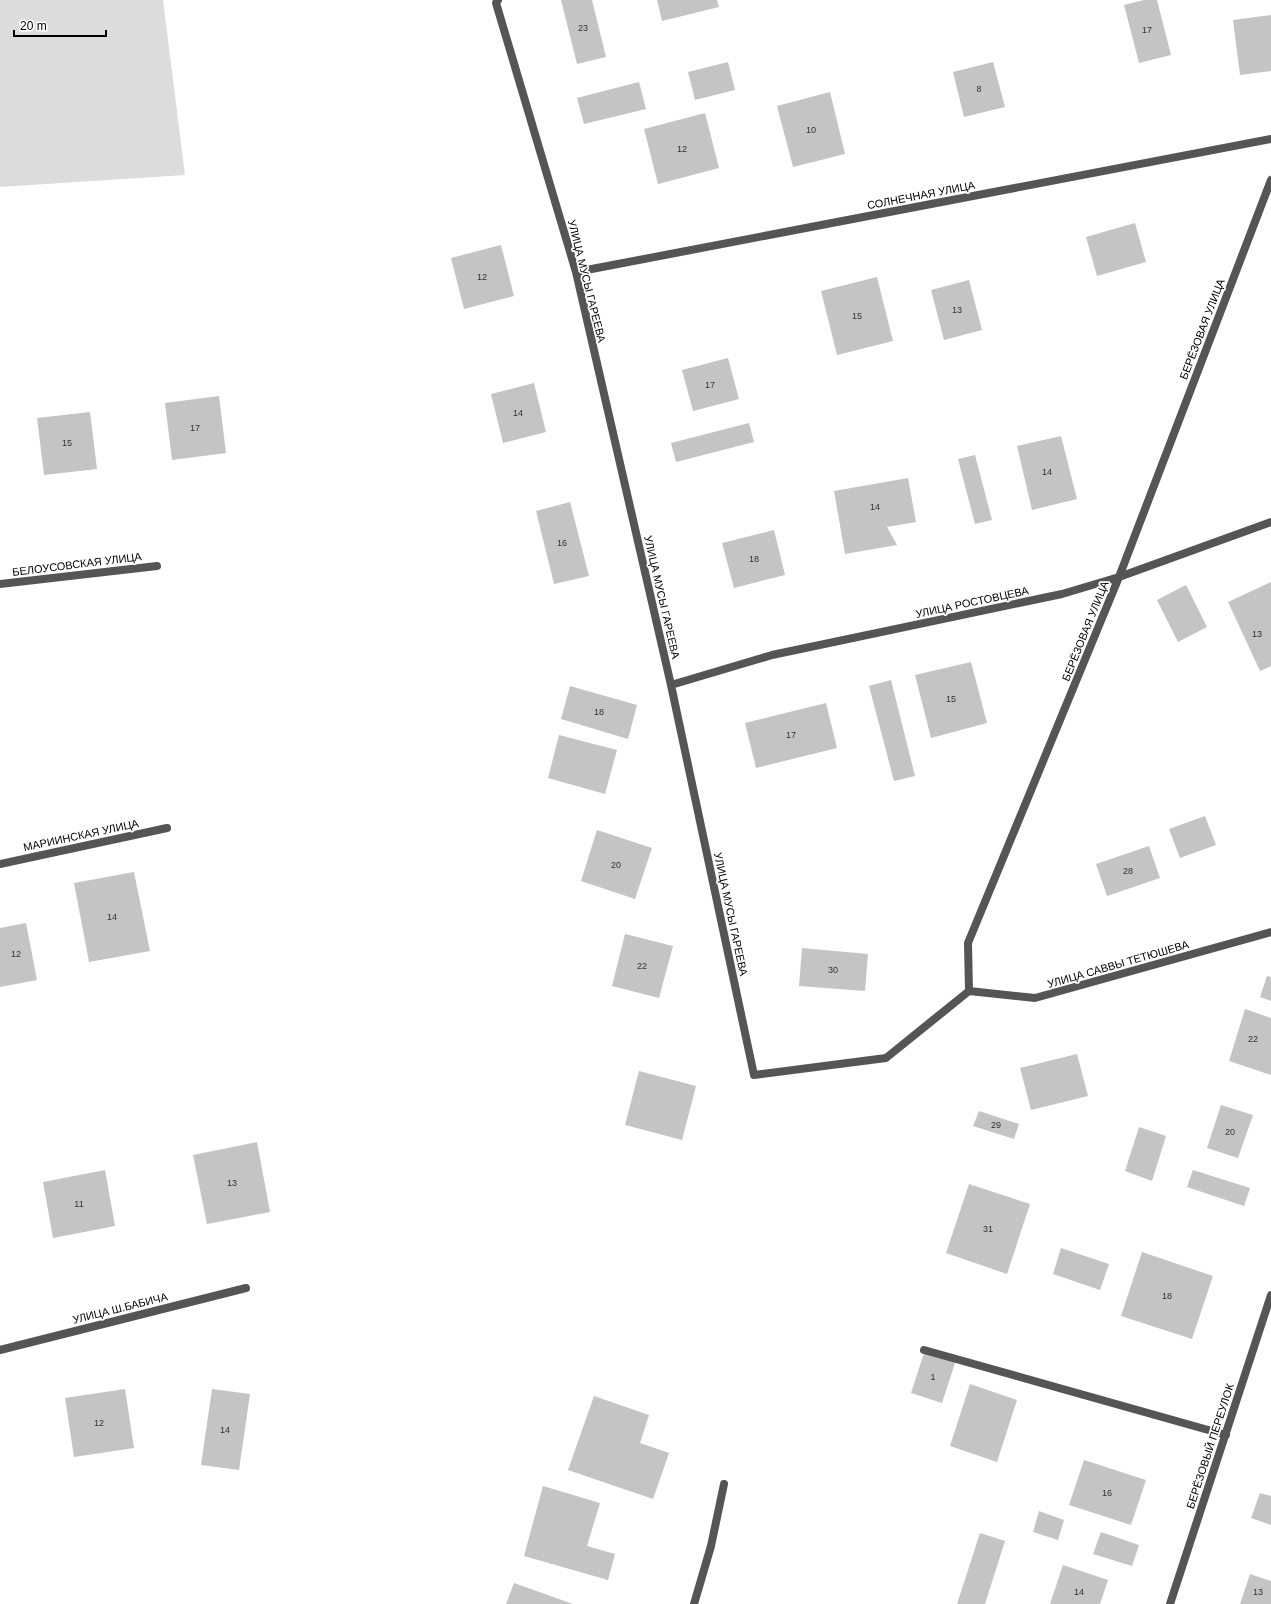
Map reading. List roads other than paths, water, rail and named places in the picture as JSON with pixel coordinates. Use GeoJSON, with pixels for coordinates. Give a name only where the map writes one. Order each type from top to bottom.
{"type":"FeatureCollection","features":[{"type":"Feature","properties":{"kind":"street","name":"УЛИЦА МУСЫ ГАРЕЕВА"},"geometry":{"type":"LineString","coordinates":[[498,0],[496,3],[576,272],[671,685],[754,1075],[886,1058],[969,991]]}},
{"type":"Feature","properties":{"kind":"street","name":"СОЛНЕЧНАЯ УЛИЦА"},"geometry":{"type":"LineString","coordinates":[[576,272],[1271,139]]}},
{"type":"Feature","properties":{"kind":"street","name":"БЕРЁЗОВАЯ УЛИЦА"},"geometry":{"type":"LineString","coordinates":[[969,991],[968,943],[1119,578],[1271,180]]}},
{"type":"Feature","properties":{"kind":"street","name":"УЛИЦА РОСТОВЦЕВА"},"geometry":{"type":"LineString","coordinates":[[671,685],[772,655],[1062,594],[1119,578],[1271,522]]}},
{"type":"Feature","properties":{"kind":"street","name":"БЕЛОУСОВСКАЯ УЛИЦА"},"geometry":{"type":"LineString","coordinates":[[0,584],[157,566]]}},
{"type":"Feature","properties":{"kind":"street","name":"МАРИИНСКАЯ УЛИЦА"},"geometry":{"type":"LineString","coordinates":[[0,864],[167,828]]}},
{"type":"Feature","properties":{"kind":"street","name":"УЛИЦА САВВЫ ТЕТЮШЕВА"},"geometry":{"type":"LineString","coordinates":[[969,991],[1035,998],[1271,932]]}},
{"type":"Feature","properties":{"kind":"street","name":"УЛИЦА Ш.БАБИЧА"},"geometry":{"type":"LineString","coordinates":[[0,1350],[246,1288]]}},
{"type":"Feature","properties":{"kind":"street","name":"БЕРЁЗОВЫЙ ПЕРЕУЛОК"},"geometry":{"type":"LineString","coordinates":[[1170,1604],[1271,1295]]}},
{"type":"Feature","properties":{"kind":"street"},"geometry":{"type":"LineString","coordinates":[[924,1350],[1226,1435]]}},
{"type":"Feature","properties":{"kind":"street"},"geometry":{"type":"LineString","coordinates":[[694,1604],[711,1546],[724,1484]]}}]}
